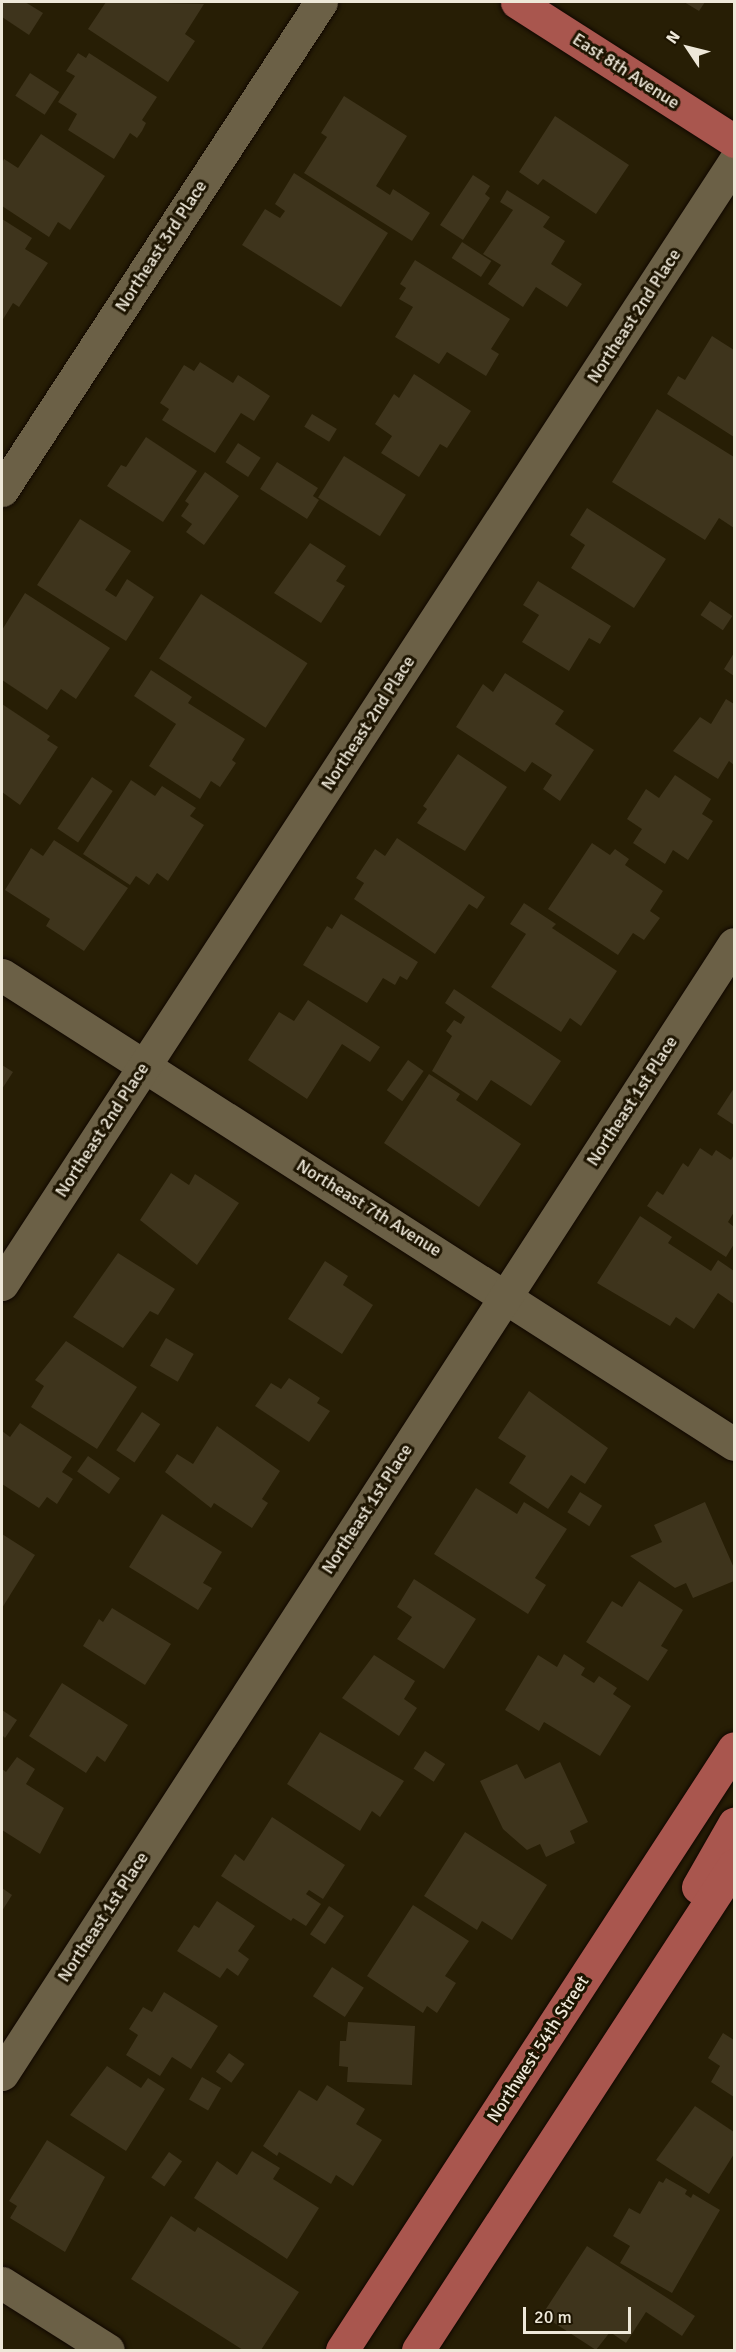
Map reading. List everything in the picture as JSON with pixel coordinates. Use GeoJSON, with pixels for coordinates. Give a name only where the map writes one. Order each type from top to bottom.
{"type":"FeatureCollection","features":[{"type":"Feature","properties":{"kind":"main road","name":"East 8th Avenue"},"geometry":{"type":"LineString","coordinates":[[517,2],[735,141]]}},
{"type":"Feature","properties":{"kind":"main road","name":"Northwest 54th Street"},"geometry":{"type":"LineString","coordinates":[[342,2350],[735,1748]]}},
{"type":"Feature","properties":{"kind":"main road"},"geometry":{"type":"LineString","coordinates":[[683,1944],[701,1876],[735,1824]]}},
{"type":"Feature","properties":{"kind":"main road"},"geometry":{"type":"LineString","coordinates":[[418,2350],[735,1865]]}},
{"type":"Feature","properties":{"kind":"street","name":"Northeast 3rd Place"},"geometry":{"type":"LineString","coordinates":[[2,490],[321,2]]}},
{"type":"Feature","properties":{"kind":"street","name":"Northeast 2nd Place"},"geometry":{"type":"LineString","coordinates":[[2,1284],[735,162]]}},
{"type":"Feature","properties":{"kind":"street","name":"Northeast 1st Place"},"geometry":{"type":"LineString","coordinates":[[2,2074],[735,944]]}},
{"type":"Feature","properties":{"kind":"street","name":"Northeast 7th Avenue"},"geometry":{"type":"LineString","coordinates":[[2,975],[506,1295],[735,1444]]}},
{"type":"Feature","properties":{"kind":"street"},"geometry":{"type":"LineString","coordinates":[[2,2283],[108,2350]]}},
{"type":"Feature","properties":{"kind":"building"},"geometry":{"type":"Polygon","coordinates":[[[2,2],[25,2],[43,13],[29,35],[2,17],[2,2]]]}},
{"type":"Feature","properties":{"kind":"building"},"geometry":{"type":"Polygon","coordinates":[[[106,2],[204,4],[185,34],[195,41],[168,82],[88,29],[106,2]]]}},
{"type":"Feature","properties":{"kind":"building"},"geometry":{"type":"Polygon","coordinates":[[[684,2],[705,2],[699,11],[684,2]]]}},
{"type":"Feature","properties":{"kind":"building"},"geometry":{"type":"Polygon","coordinates":[[[78,53],[86,58],[89,53],[157,97],[142,120],[146,123],[142,131],[137,138],[130,133],[114,159],[68,130],[77,114],[58,102],[75,76],[66,71],[78,53]]]}},
{"type":"Feature","properties":{"kind":"building"},"geometry":{"type":"Polygon","coordinates":[[[30,73],[59,92],[45,115],[15,96],[30,73]]]}},
{"type":"Feature","properties":{"kind":"building"},"geometry":{"type":"Polygon","coordinates":[[[344,96],[407,136],[376,186],[390,195],[393,189],[430,213],[412,241],[304,173],[327,137],[321,133],[344,96]]]}},
{"type":"Feature","properties":{"kind":"building"},"geometry":{"type":"Polygon","coordinates":[[[555,116],[629,165],[596,214],[543,179],[538,185],[519,172],[555,116]]]}},
{"type":"Feature","properties":{"kind":"building"},"geometry":{"type":"Polygon","coordinates":[[[41,134],[105,176],[70,230],[58,222],[49,237],[2,206],[2,163],[4,159],[18,168],[41,134]]]}},
{"type":"Feature","properties":{"kind":"building"},"geometry":{"type":"Polygon","coordinates":[[[294,173],[388,233],[341,307],[242,245],[265,209],[280,218],[285,211],[275,204],[294,173]]]}},
{"type":"Feature","properties":{"kind":"building"},"geometry":{"type":"Polygon","coordinates":[[[473,175],[490,186],[485,194],[490,198],[463,240],[440,225],[473,175]]]}},
{"type":"Feature","properties":{"kind":"building"},"geometry":{"type":"Polygon","coordinates":[[[507,190],[550,217],[543,227],[565,241],[551,264],[582,284],[567,307],[536,287],[523,307],[488,284],[501,265],[483,254],[513,210],[500,202],[507,190]]]}},
{"type":"Feature","properties":{"kind":"building"},"geometry":{"type":"Polygon","coordinates":[[[2,219],[32,238],[25,249],[48,263],[19,307],[13,303],[2,321],[2,219]]]}},
{"type":"Feature","properties":{"kind":"building"},"geometry":{"type":"Polygon","coordinates":[[[462,242],[491,261],[481,277],[452,258],[462,242]]]}},
{"type":"Feature","properties":{"kind":"building"},"geometry":{"type":"Polygon","coordinates":[[[415,260],[510,319],[491,349],[499,354],[486,376],[447,352],[439,364],[395,337],[413,307],[399,299],[406,288],[400,284],[415,260]]]}},
{"type":"Feature","properties":{"kind":"building"},"geometry":{"type":"Polygon","coordinates":[[[712,336],[734,350],[734,437],[667,394],[678,376],[685,380],[712,336]]]}},
{"type":"Feature","properties":{"kind":"building"},"geometry":{"type":"Polygon","coordinates":[[[200,362],[233,383],[238,375],[270,396],[254,421],[241,413],[215,453],[162,420],[169,409],[160,403],[184,365],[194,371],[200,362]]]}},
{"type":"Feature","properties":{"kind":"building"},"geometry":{"type":"Polygon","coordinates":[[[414,374],[471,411],[447,448],[440,444],[419,477],[381,453],[392,436],[375,424],[394,394],[399,398],[414,374]]]}},
{"type":"Feature","properties":{"kind":"building"},"geometry":{"type":"Polygon","coordinates":[[[657,409],[734,457],[734,528],[719,518],[705,540],[612,482],[657,409]]]}},
{"type":"Feature","properties":{"kind":"building"},"geometry":{"type":"Polygon","coordinates":[[[312,414],[337,429],[329,442],[304,427],[312,414]]]}},
{"type":"Feature","properties":{"kind":"building"},"geometry":{"type":"Polygon","coordinates":[[[146,437],[197,471],[163,522],[107,486],[121,465],[126,467],[146,437]]]}},
{"type":"Feature","properties":{"kind":"building"},"geometry":{"type":"Polygon","coordinates":[[[238,443],[261,458],[248,477],[225,462],[238,443]]]}},
{"type":"Feature","properties":{"kind":"building"},"geometry":{"type":"Polygon","coordinates":[[[344,456],[406,495],[380,536],[318,498],[344,456]]]}},
{"type":"Feature","properties":{"kind":"building"},"geometry":{"type":"Polygon","coordinates":[[[277,462],[318,488],[313,496],[319,500],[307,519],[260,489],[277,462]]]}},
{"type":"Feature","properties":{"kind":"building"},"geometry":{"type":"Polygon","coordinates":[[[205,472],[239,496],[204,545],[186,532],[192,524],[181,516],[189,504],[185,501],[205,472]]]}},
{"type":"Feature","properties":{"kind":"building"},"geometry":{"type":"Polygon","coordinates":[[[587,508],[666,559],[634,608],[571,568],[585,545],[570,535],[587,508]]]}},
{"type":"Feature","properties":{"kind":"building"},"geometry":{"type":"Polygon","coordinates":[[[80,519],[131,551],[105,590],[116,597],[127,579],[154,597],[126,641],[37,585],[80,519]]]}},
{"type":"Feature","properties":{"kind":"building"},"geometry":{"type":"Polygon","coordinates":[[[310,543],[346,566],[336,581],[345,586],[321,623],[274,593],[310,543]]]}},
{"type":"Feature","properties":{"kind":"building"},"geometry":{"type":"Polygon","coordinates":[[[538,581],[611,626],[600,644],[589,638],[569,671],[522,642],[539,615],[523,605],[538,581]]]}},
{"type":"Feature","properties":{"kind":"building"},"geometry":{"type":"Polygon","coordinates":[[[25,593],[110,648],[76,699],[61,689],[47,710],[2,680],[2,630],[25,593]]]}},
{"type":"Feature","properties":{"kind":"building"},"geometry":{"type":"Polygon","coordinates":[[[201,594],[308,663],[266,728],[159,659],[201,594]]]}},
{"type":"Feature","properties":{"kind":"building"},"geometry":{"type":"Polygon","coordinates":[[[710,601],[732,616],[723,630],[700,615],[710,601]]]}},
{"type":"Feature","properties":{"kind":"building"},"geometry":{"type":"Polygon","coordinates":[[[734,653],[734,676],[724,669],[734,653]]]}},
{"type":"Feature","properties":{"kind":"building"},"geometry":{"type":"Polygon","coordinates":[[[151,670],[192,697],[188,703],[245,739],[232,760],[236,763],[220,787],[211,781],[200,799],[149,766],[176,724],[134,696],[151,670]]]}},
{"type":"Feature","properties":{"kind":"building"},"geometry":{"type":"Polygon","coordinates":[[[505,673],[564,711],[555,724],[594,750],[560,801],[543,789],[552,775],[532,762],[525,772],[456,727],[483,684],[493,692],[505,673]]]}},
{"type":"Feature","properties":{"kind":"building"},"geometry":{"type":"Polygon","coordinates":[[[726,699],[734,704],[734,765],[729,761],[718,779],[673,751],[700,717],[711,724],[726,699]]]}},
{"type":"Feature","properties":{"kind":"building"},"geometry":{"type":"Polygon","coordinates":[[[2,704],[50,736],[47,740],[58,747],[20,805],[2,792],[2,704]]]}},
{"type":"Feature","properties":{"kind":"building"},"geometry":{"type":"Polygon","coordinates":[[[458,754],[507,787],[465,851],[417,823],[427,809],[423,806],[458,754]]]}},
{"type":"Feature","properties":{"kind":"building"},"geometry":{"type":"Polygon","coordinates":[[[675,775],[711,799],[702,814],[713,821],[688,860],[673,850],[665,864],[633,843],[642,829],[627,819],[646,789],[659,798],[675,775]]]}},
{"type":"Feature","properties":{"kind":"building"},"geometry":{"type":"Polygon","coordinates":[[[92,777],[113,791],[78,842],[57,828],[92,777]]]}},
{"type":"Feature","properties":{"kind":"building"},"geometry":{"type":"Polygon","coordinates":[[[131,780],[155,796],[162,786],[196,808],[190,816],[204,825],[168,881],[157,873],[149,885],[136,876],[130,885],[83,854],[131,780]]]}},
{"type":"Feature","properties":{"kind":"building"},"geometry":{"type":"Polygon","coordinates":[[[397,838],[485,897],[477,909],[469,904],[435,954],[354,899],[364,883],[356,878],[375,849],[385,856],[397,838]]]}},
{"type":"Feature","properties":{"kind":"building"},"geometry":{"type":"Polygon","coordinates":[[[54,840],[128,888],[84,951],[46,926],[50,919],[5,890],[31,848],[43,856],[54,840]]]}},
{"type":"Feature","properties":{"kind":"building"},"geometry":{"type":"Polygon","coordinates":[[[592,843],[610,855],[615,849],[629,859],[625,865],[663,891],[650,911],[660,918],[644,940],[633,933],[618,955],[548,909],[592,843]]]}},
{"type":"Feature","properties":{"kind":"building"},"geometry":{"type":"Polygon","coordinates":[[[524,903],[556,924],[552,928],[617,971],[581,1026],[570,1018],[561,1032],[491,987],[526,934],[510,924],[524,903]]]}},
{"type":"Feature","properties":{"kind":"building"},"geometry":{"type":"Polygon","coordinates":[[[341,914],[418,962],[407,980],[400,976],[395,985],[383,978],[367,1003],[303,965],[327,926],[332,929],[341,914]]]}},
{"type":"Feature","properties":{"kind":"building"},"geometry":{"type":"Polygon","coordinates":[[[454,989],[561,1061],[531,1106],[491,1080],[477,1101],[432,1071],[452,1036],[446,1031],[454,1020],[461,1024],[465,1017],[445,1003],[454,989]]]}},
{"type":"Feature","properties":{"kind":"building"},"geometry":{"type":"Polygon","coordinates":[[[308,1000],[380,1047],[370,1062],[342,1044],[307,1099],[248,1060],[279,1012],[294,1021],[308,1000]]]}},
{"type":"Feature","properties":{"kind":"building"},"geometry":{"type":"Polygon","coordinates":[[[408,1060],[424,1071],[402,1101],[387,1090],[408,1060]]]}},
{"type":"Feature","properties":{"kind":"building"},"geometry":{"type":"Polygon","coordinates":[[[2,1065],[13,1072],[2,1089],[2,1065]]]}},
{"type":"Feature","properties":{"kind":"building"},"geometry":{"type":"Polygon","coordinates":[[[429,1074],[460,1094],[456,1100],[521,1144],[479,1207],[384,1143],[429,1074]]]}},
{"type":"Feature","properties":{"kind":"building"},"geometry":{"type":"Polygon","coordinates":[[[734,1088],[734,1125],[717,1114],[734,1088]]]}},
{"type":"Feature","properties":{"kind":"building"},"geometry":{"type":"Polygon","coordinates":[[[700,1148],[712,1156],[716,1150],[731,1160],[734,1154],[734,1212],[728,1222],[734,1227],[734,1244],[726,1257],[647,1206],[657,1191],[663,1195],[683,1163],[688,1167],[700,1148]]]}},
{"type":"Feature","properties":{"kind":"building"},"geometry":{"type":"Polygon","coordinates":[[[171,1173],[189,1185],[195,1174],[239,1203],[197,1265],[140,1220],[171,1173]]]}},
{"type":"Feature","properties":{"kind":"building"},"geometry":{"type":"Polygon","coordinates":[[[640,1216],[672,1237],[668,1243],[711,1271],[718,1260],[734,1271],[734,1304],[718,1293],[694,1329],[676,1317],[670,1326],[597,1283],[640,1216]]]}},
{"type":"Feature","properties":{"kind":"building"},"geometry":{"type":"Polygon","coordinates":[[[118,1253],[175,1289],[158,1315],[150,1311],[123,1348],[73,1317],[118,1253]]]}},
{"type":"Feature","properties":{"kind":"building"},"geometry":{"type":"Polygon","coordinates":[[[325,1261],[348,1276],[343,1285],[373,1305],[342,1354],[288,1319],[325,1261]]]}},
{"type":"Feature","properties":{"kind":"building"},"geometry":{"type":"Polygon","coordinates":[[[166,1338],[194,1354],[178,1382],[150,1366],[166,1338]]]}},
{"type":"Feature","properties":{"kind":"building"},"geometry":{"type":"Polygon","coordinates":[[[66,1341],[137,1387],[97,1449],[31,1407],[44,1386],[35,1380],[66,1341]]]}},
{"type":"Feature","properties":{"kind":"building"},"geometry":{"type":"Polygon","coordinates":[[[289,1378],[320,1398],[317,1403],[330,1411],[309,1442],[255,1406],[271,1383],[281,1389],[289,1378]]]}},
{"type":"Feature","properties":{"kind":"building"},"geometry":{"type":"Polygon","coordinates":[[[529,1391],[608,1448],[585,1484],[571,1475],[548,1509],[509,1483],[526,1456],[498,1438],[529,1391]]]}},
{"type":"Feature","properties":{"kind":"building"},"geometry":{"type":"Polygon","coordinates":[[[142,1412],[160,1424],[135,1462],[116,1450],[142,1412]]]}},
{"type":"Feature","properties":{"kind":"building"},"geometry":{"type":"Polygon","coordinates":[[[20,1423],[72,1457],[62,1472],[73,1479],[57,1504],[47,1497],[39,1508],[2,1484],[2,1431],[10,1437],[20,1423]]]}},
{"type":"Feature","properties":{"kind":"building"},"geometry":{"type":"Polygon","coordinates":[[[217,1426],[280,1471],[262,1499],[268,1503],[252,1528],[214,1503],[211,1508],[165,1472],[177,1454],[193,1464],[217,1426]]]}},
{"type":"Feature","properties":{"kind":"building"},"geometry":{"type":"Polygon","coordinates":[[[88,1456],[120,1478],[109,1494],[77,1472],[88,1456]]]}},
{"type":"Feature","properties":{"kind":"building"},"geometry":{"type":"Polygon","coordinates":[[[476,1488],[517,1514],[524,1502],[567,1529],[535,1578],[546,1585],[528,1614],[434,1554],[476,1488]]]}},
{"type":"Feature","properties":{"kind":"building"},"geometry":{"type":"Polygon","coordinates":[[[580,1492],[602,1506],[589,1526],[567,1512],[580,1492]]]}},
{"type":"Feature","properties":{"kind":"building"},"geometry":{"type":"Polygon","coordinates":[[[705,1502],[734,1568],[734,1581],[693,1598],[686,1583],[675,1588],[630,1556],[662,1542],[654,1525],[705,1502]]]}},
{"type":"Feature","properties":{"kind":"building"},"geometry":{"type":"Polygon","coordinates":[[[162,1514],[222,1552],[203,1583],[212,1588],[198,1610],[129,1567],[162,1514]]]}},
{"type":"Feature","properties":{"kind":"building"},"geometry":{"type":"Polygon","coordinates":[[[2,1534],[35,1555],[2,1608],[2,1534]]]}},
{"type":"Feature","properties":{"kind":"building"},"geometry":{"type":"Polygon","coordinates":[[[414,1579],[476,1619],[444,1669],[397,1639],[412,1617],[397,1607],[414,1579]]]}},
{"type":"Feature","properties":{"kind":"building"},"geometry":{"type":"Polygon","coordinates":[[[639,1581],[683,1610],[661,1646],[668,1650],[648,1681],[586,1642],[612,1601],[622,1607],[639,1581]]]}},
{"type":"Feature","properties":{"kind":"building"},"geometry":{"type":"Polygon","coordinates":[[[112,1608],[171,1644],[145,1685],[83,1646],[99,1619],[103,1622],[112,1608]]]}},
{"type":"Feature","properties":{"kind":"building"},"geometry":{"type":"Polygon","coordinates":[[[564,1654],[585,1668],[581,1675],[594,1683],[599,1676],[617,1688],[613,1694],[631,1706],[600,1756],[544,1722],[539,1731],[505,1710],[538,1655],[557,1667],[564,1654]]]}},
{"type":"Feature","properties":{"kind":"building"},"geometry":{"type":"Polygon","coordinates":[[[374,1655],[415,1681],[404,1699],[417,1708],[399,1736],[342,1698],[374,1655]]]}},
{"type":"Feature","properties":{"kind":"building"},"geometry":{"type":"Polygon","coordinates":[[[62,1683],[128,1725],[105,1762],[97,1756],[86,1773],[29,1736],[62,1683]]]}},
{"type":"Feature","properties":{"kind":"building"},"geometry":{"type":"Polygon","coordinates":[[[2,1710],[17,1720],[5,1738],[2,1735],[2,1710]]]}},
{"type":"Feature","properties":{"kind":"building"},"geometry":{"type":"Polygon","coordinates":[[[320,1732],[404,1781],[380,1817],[372,1811],[360,1831],[287,1784],[320,1732]]]}},
{"type":"Feature","properties":{"kind":"building"},"geometry":{"type":"Polygon","coordinates":[[[425,1751],[445,1764],[434,1782],[414,1769],[425,1751]]]}},
{"type":"Feature","properties":{"kind":"building"},"geometry":{"type":"Polygon","coordinates":[[[17,1757],[35,1769],[26,1784],[64,1808],[40,1854],[2,1830],[2,1769],[6,1772],[17,1757]]]}},
{"type":"Feature","properties":{"kind":"building"},"geometry":{"type":"Polygon","coordinates":[[[560,1762],[588,1822],[570,1831],[575,1843],[546,1857],[540,1844],[527,1850],[503,1829],[480,1781],[517,1764],[525,1779],[560,1762]]]}},
{"type":"Feature","properties":{"kind":"building"},"geometry":{"type":"Polygon","coordinates":[[[272,1817],[345,1865],[323,1899],[309,1890],[306,1894],[321,1904],[306,1926],[293,1918],[291,1921],[221,1876],[235,1854],[244,1861],[272,1817]]]}},
{"type":"Feature","properties":{"kind":"building"},"geometry":{"type":"Polygon","coordinates":[[[465,1832],[547,1885],[512,1940],[482,1921],[477,1930],[424,1896],[465,1832]]]}},
{"type":"Feature","properties":{"kind":"building"},"geometry":{"type":"Polygon","coordinates":[[[2,1888],[12,1895],[2,1911],[2,1888]]]}},
{"type":"Feature","properties":{"kind":"building"},"geometry":{"type":"Polygon","coordinates":[[[217,1901],[255,1926],[238,1951],[249,1959],[238,1976],[227,1968],[220,1978],[177,1951],[194,1925],[199,1928],[217,1901]]]}},
{"type":"Feature","properties":{"kind":"building"},"geometry":{"type":"Polygon","coordinates":[[[413,1905],[469,1941],[445,1976],[456,1983],[437,2013],[427,2006],[423,2013],[367,1976],[413,1905]]]}},
{"type":"Feature","properties":{"kind":"building"},"geometry":{"type":"Polygon","coordinates":[[[329,1906],[344,1916],[325,1944],[310,1934],[329,1906]]]}},
{"type":"Feature","properties":{"kind":"building"},"geometry":{"type":"Polygon","coordinates":[[[332,1967],[364,1988],[345,2017],[313,1996],[332,1967]]]}},
{"type":"Feature","properties":{"kind":"building"},"geometry":{"type":"Polygon","coordinates":[[[164,1992],[218,2026],[191,2069],[172,2057],[160,2076],[126,2055],[138,2035],[129,2029],[143,2007],[152,2012],[164,1992]]]}},
{"type":"Feature","properties":{"kind":"building"},"geometry":{"type":"Polygon","coordinates":[[[348,2022],[415,2026],[412,2085],[347,2082],[348,2067],[339,2066],[340,2041],[346,2041],[348,2022]]]}},
{"type":"Feature","properties":{"kind":"building"},"geometry":{"type":"Polygon","coordinates":[[[723,2033],[734,2040],[734,2097],[711,2082],[720,2066],[708,2058],[723,2033]]]}},
{"type":"Feature","properties":{"kind":"building"},"geometry":{"type":"Polygon","coordinates":[[[229,2053],[245,2064],[231,2083],[216,2072],[229,2053]]]}},
{"type":"Feature","properties":{"kind":"building"},"geometry":{"type":"Polygon","coordinates":[[[107,2066],[141,2088],[148,2078],[165,2089],[126,2151],[70,2115],[107,2066]]]}},
{"type":"Feature","properties":{"kind":"building"},"geometry":{"type":"Polygon","coordinates":[[[202,2077],[221,2088],[208,2111],[189,2100],[202,2077]]]}},
{"type":"Feature","properties":{"kind":"building"},"geometry":{"type":"Polygon","coordinates":[[[327,2085],[365,2109],[356,2124],[382,2140],[353,2186],[336,2175],[331,2184],[279,2152],[277,2156],[263,2146],[299,2090],[317,2101],[327,2085]]]}},
{"type":"Feature","properties":{"kind":"building"},"geometry":{"type":"Polygon","coordinates":[[[695,2106],[734,2132],[734,2154],[709,2194],[656,2160],[695,2106]]]}},
{"type":"Feature","properties":{"kind":"building"},"geometry":{"type":"Polygon","coordinates":[[[47,2140],[105,2177],[65,2252],[10,2218],[17,2206],[9,2201],[47,2140]]]}},
{"type":"Feature","properties":{"kind":"building"},"geometry":{"type":"Polygon","coordinates":[[[252,2151],[280,2168],[273,2179],[319,2208],[287,2259],[194,2198],[217,2161],[237,2175],[252,2151]]]}},
{"type":"Feature","properties":{"kind":"building"},"geometry":{"type":"Polygon","coordinates":[[[169,2152],[182,2161],[164,2187],[151,2177],[169,2152]]]}},
{"type":"Feature","properties":{"kind":"building"},"geometry":{"type":"Polygon","coordinates":[[[666,2178],[687,2190],[685,2194],[691,2198],[693,2194],[720,2210],[672,2293],[620,2263],[630,2246],[613,2236],[629,2208],[640,2214],[659,2181],[663,2183],[666,2178]]]}},
{"type":"Feature","properties":{"kind":"building"},"geometry":{"type":"Polygon","coordinates":[[[171,2216],[195,2232],[198,2227],[299,2292],[261,2350],[243,2350],[131,2279],[171,2216]]]}},
{"type":"Feature","properties":{"kind":"building"},"geometry":{"type":"Polygon","coordinates":[[[587,2246],[695,2316],[682,2336],[646,2312],[626,2343],[610,2332],[596,2350],[542,2315],[587,2246]]]}}]}
